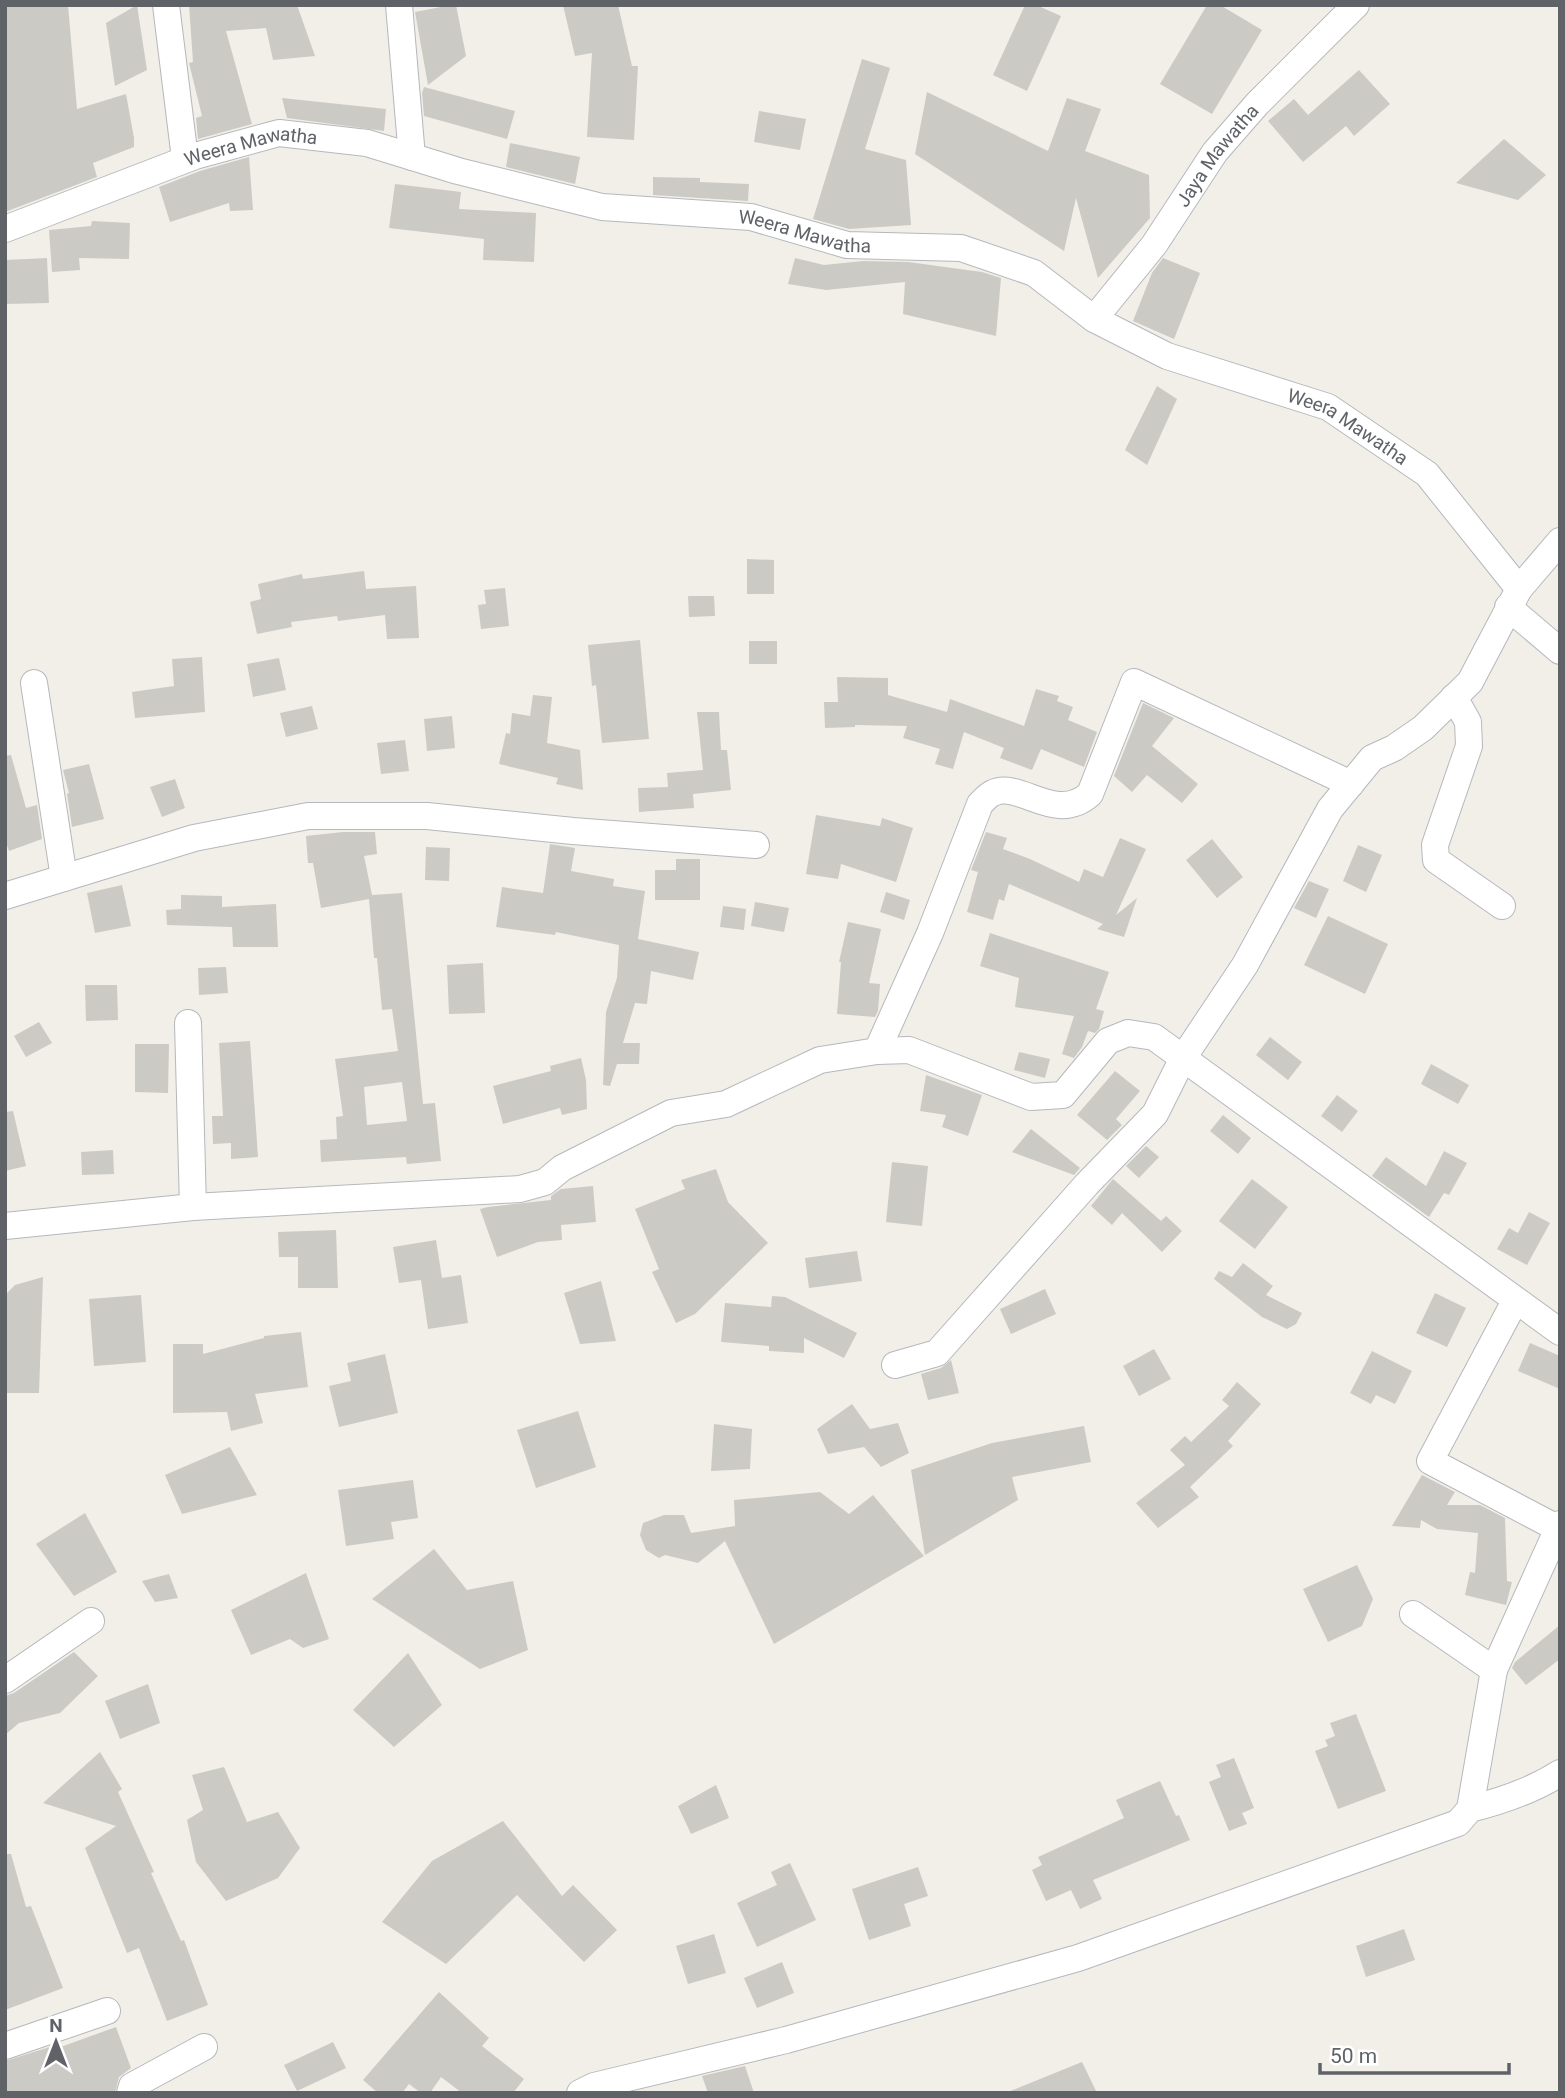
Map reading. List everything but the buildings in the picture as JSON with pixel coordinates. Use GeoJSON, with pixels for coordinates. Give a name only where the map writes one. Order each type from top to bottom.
{"type":"FeatureCollection","features":[{"type":"Feature","properties":{"kind":"street"},"geometry":{"type":"LineString","coordinates":[[166,5],[186,159]]}},
{"type":"Feature","properties":{"kind":"street"},"geometry":{"type":"LineString","coordinates":[[399,5],[412,157]]}},
{"type":"Feature","properties":{"kind":"street","name":"Jaya Mawatha"},"geometry":{"type":"LineString","coordinates":[[1094,319],[1154,245],[1215,152],[1257,104],[1356,5]]}},
{"type":"Feature","properties":{"kind":"street","name":"Weera Mawatha"},"geometry":{"type":"LineString","coordinates":[[5,229],[186,159],[279,133],[367,143],[602,207],[751,217],[848,245],[961,248],[1034,273],[1094,319],[1167,356],[1328,407],[1427,474],[1514,598],[1560,651]]}},
{"type":"Feature","properties":{"kind":"street"},"geometry":{"type":"LineString","coordinates":[[895,1365],[937,1353],[1087,1184],[1155,1114],[1183,1058],[1245,965],[1331,809],[1372,758],[1394,748],[1423,728],[1470,682],[1514,598],[1560,541]]}},
{"type":"Feature","properties":{"kind":"street"},"geometry":{"type":"LineString","coordinates":[[877,1051],[930,933],[980,804],[993,793],[1004,791],[1061,806],[1079,803],[1090,794],[1134,682],[1350,784]]}},
{"type":"Feature","properties":{"kind":"street"},"geometry":{"type":"LineString","coordinates":[[34,683],[64,878]]}},
{"type":"Feature","properties":{"kind":"street"},"geometry":{"type":"LineString","coordinates":[[1454,697],[1468,722],[1469,746],[1435,845],[1436,860],[1502,906]]}},
{"type":"Feature","properties":{"kind":"street"},"geometry":{"type":"LineString","coordinates":[[5,896],[194,838],[308,816],[427,816],[573,831],[756,845]]}},
{"type":"Feature","properties":{"kind":"street"},"geometry":{"type":"LineString","coordinates":[[188,1023],[193,1207]]}},
{"type":"Feature","properties":{"kind":"street"},"geometry":{"type":"LineString","coordinates":[[5,1226],[193,1207],[520,1189],[545,1182],[562,1168],[671,1113],[726,1104],[820,1060],[877,1051],[909,1050],[1031,1097],[1063,1095],[1108,1041],[1128,1033],[1154,1037],[1560,1332]]}},
{"type":"Feature","properties":{"kind":"street"},"geometry":{"type":"LineString","coordinates":[[580,2093],[594,2086],[786,2040],[1078,1958],[1458,1823],[1470,1809],[1494,1670],[1558,1526],[1430,1461],[1515,1301]]}},
{"type":"Feature","properties":{"kind":"street"},"geometry":{"type":"LineString","coordinates":[[1413,1614],[1494,1670]]}},
{"type":"Feature","properties":{"kind":"street"},"geometry":{"type":"LineString","coordinates":[[5,1680],[91,1621]]}},
{"type":"Feature","properties":{"kind":"street"},"geometry":{"type":"LineString","coordinates":[[1470,1809],[1511,1798],[1542,1785],[1560,1773]]}},
{"type":"Feature","properties":{"kind":"street"},"geometry":{"type":"LineString","coordinates":[[5,2046],[107,2011]]}},
{"type":"Feature","properties":{"kind":"street"},"geometry":{"type":"LineString","coordinates":[[130,2093],[132,2086],[204,2047]]}}]}
